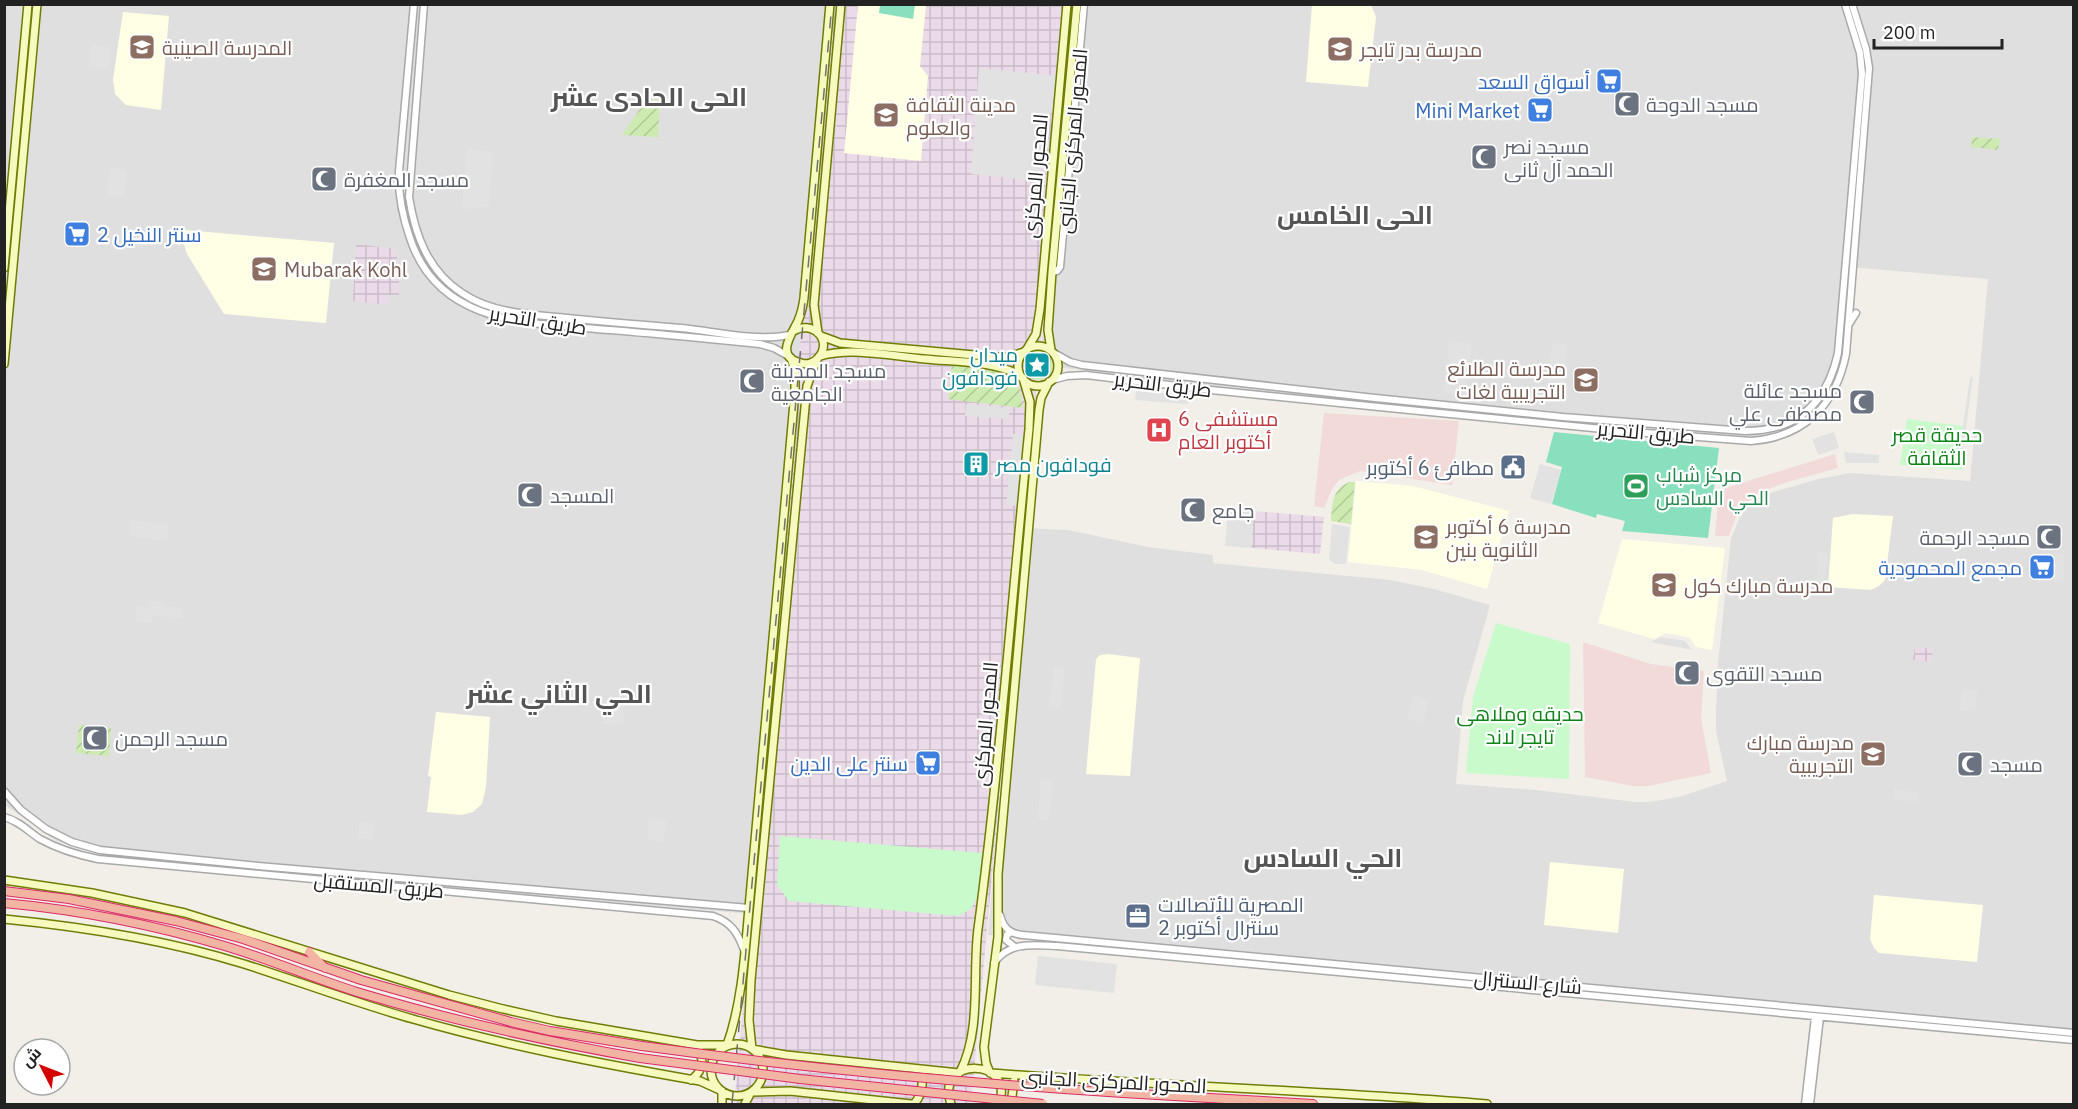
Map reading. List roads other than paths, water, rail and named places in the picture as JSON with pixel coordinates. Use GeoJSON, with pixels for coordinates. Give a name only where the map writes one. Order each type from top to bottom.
{"type":"FeatureCollection","features":[{"type":"Feature","properties":{"kind":"highway"},"geometry":{"type":"LineString","coordinates":[[4,891],[123,909],[210,930],[276,950],[326,969],[511,1022],[562,1033],[724,1057],[874,1073],[1025,1087],[1313,1104]]}},
{"type":"Feature","properties":{"kind":"highway"},"geometry":{"type":"LineString","coordinates":[[4,903],[104,917],[192,937],[254,955],[341,987],[470,1023],[640,1058],[791,1078],[1043,1104]]}},
{"type":"Feature","properties":{"kind":"highway"},"geometry":{"type":"LineString","coordinates":[[309,952],[326,969]]}},
{"type":"Feature","properties":{"kind":"main road"},"geometry":{"type":"LineString","coordinates":[[4,268],[23,81],[28,4]]}},
{"type":"Feature","properties":{"kind":"main road"},"geometry":{"type":"LineString","coordinates":[[4,364],[37,4]]}},
{"type":"Feature","properties":{"kind":"main road"},"geometry":{"type":"LineString","coordinates":[[722,1104],[722,1091],[712,1079],[711,1069],[717,1053],[728,1046],[745,951],[761,730],[791,390],[795,371],[786,346],[802,310],[804,298],[821,83],[830,4]]}},
{"type":"Feature","properties":{"kind":"main road"},"geometry":{"type":"LineString","coordinates":[[745,1104],[759,1083],[763,1071],[760,1058],[752,1048],[749,1020],[751,980],[777,709],[793,584],[807,386],[823,348],[814,304],[841,4]]}},
{"type":"Feature","properties":{"kind":"main road","name":"المحور المركزى"},"geometry":{"type":"LineString","coordinates":[[1026,350],[1037,330],[1049,203],[1057,78],[1067,4]]}},
{"type":"Feature","properties":{"kind":"main road","name":"المحور المركزى"},"geometry":{"type":"LineString","coordinates":[[1052,352],[1048,334],[1051,285],[1069,137],[1070,79],[1077,4]]}},
{"type":"Feature","properties":{"kind":"main road"},"geometry":{"type":"LineString","coordinates":[[27,18],[31,24],[36,21]]}},
{"type":"Feature","properties":{"kind":"main road"},"geometry":{"type":"LineString","coordinates":[[24,41],[29,38],[34,42]]}},
{"type":"Feature","properties":{"kind":"main road"},"geometry":{"type":"LineString","coordinates":[[1057,78],[1070,79]]}},
{"type":"Feature","properties":{"kind":"main road"},"geometry":{"type":"LineString","coordinates":[[1042,193],[1049,203]]}},
{"type":"Feature","properties":{"kind":"main road"},"geometry":{"type":"LineString","coordinates":[[1042,284],[1051,285]]}},
{"type":"Feature","properties":{"kind":"main road"},"geometry":{"type":"LineString","coordinates":[[790,334],[799,328],[807,327],[836,342],[892,352],[995,366],[1035,386],[1050,381],[1058,369],[1058,361],[1052,352],[1040,346],[1008,357],[892,352],[844,352],[818,358],[806,364],[798,363],[790,357]]}},
{"type":"Feature","properties":{"kind":"main road"},"geometry":{"type":"LineString","coordinates":[[1021,377],[1019,360],[1026,350]]}},
{"type":"Feature","properties":{"kind":"main road","name":"المحور المركزى"},"geometry":{"type":"LineString","coordinates":[[951,1104],[948,1095],[950,1086],[960,1072],[968,1054],[971,1035],[978,931],[988,862],[1008,653],[1016,526],[1030,408],[1028,390],[1021,377]]}},
{"type":"Feature","properties":{"kind":"main road","name":"المحور المركزى"},"geometry":{"type":"LineString","coordinates":[[999,1104],[1000,1085],[991,1073],[985,1057],[985,1036],[998,937],[998,874],[1039,410],[1041,398],[1050,381]]}},
{"type":"Feature","properties":{"kind":"main road"},"geometry":{"type":"LineString","coordinates":[[1008,653],[1012,656],[1018,654]]}},
{"type":"Feature","properties":{"kind":"main road"},"geometry":{"type":"LineString","coordinates":[[1006,672],[1011,670],[1016,673]]}},
{"type":"Feature","properties":{"kind":"main road"},"geometry":{"type":"LineString","coordinates":[[777,709],[786,708]]}},
{"type":"Feature","properties":{"kind":"main road"},"geometry":{"type":"LineString","coordinates":[[4,880],[92,893],[185,913],[449,996],[556,1021],[697,1045],[740,1044],[752,1048]]}},
{"type":"Feature","properties":{"kind":"main road"},"geometry":{"type":"LineString","coordinates":[[4,919],[114,933],[181,947],[244,964],[370,1007],[458,1032],[556,1054],[706,1083],[736,1096],[751,1092],[790,1091],[912,1104],[918,1100],[923,1088],[918,1070]]}},
{"type":"Feature","properties":{"kind":"main road"},"geometry":{"type":"LineString","coordinates":[[734,1017],[749,1020]]}},
{"type":"Feature","properties":{"kind":"main road"},"geometry":{"type":"LineString","coordinates":[[971,1035],[985,1036]]}},
{"type":"Feature","properties":{"kind":"main road"},"geometry":{"type":"LineString","coordinates":[[691,1080],[702,1065],[701,1052],[697,1045]]}},
{"type":"Feature","properties":{"kind":"main road","name":"المحور المركزى الجانبى"},"geometry":{"type":"LineString","coordinates":[[752,1048],[786,1055],[918,1070],[960,1072],[968,1068],[978,1068],[991,1073],[1020,1076],[1353,1094],[1487,1104]]}},
{"type":"Feature","properties":{"kind":"main road"},"geometry":{"type":"LineString","coordinates":[[1011,1104],[1013,1083],[1020,1076]]}},
{"type":"Feature","properties":{"kind":"street","name":"طريق التحرير"},"geometry":{"type":"LineString","coordinates":[[414,4],[399,171],[399,196],[412,246],[424,269],[440,287],[463,304],[504,319],[760,344],[774,348],[790,357]]}},
{"type":"Feature","properties":{"kind":"street","name":"طريق التحرير"},"geometry":{"type":"LineString","coordinates":[[424,4],[416,131],[409,197],[420,243],[432,265],[447,282],[467,297],[498,309],[524,314],[761,338],[790,334]]}},
{"type":"Feature","properties":{"kind":"street","name":"المحور المركزى الجانبى"},"geometry":{"type":"LineString","coordinates":[[1069,137],[1084,4]]}},
{"type":"Feature","properties":{"kind":"street","name":"طريق التحرير"},"geometry":{"type":"LineString","coordinates":[[1845,4],[1862,74],[1856,152],[1858,174]]}},
{"type":"Feature","properties":{"kind":"street","name":"طريق التحرير"},"geometry":{"type":"LineString","coordinates":[[1050,381],[1086,375],[1372,407],[1467,414],[1735,442],[1766,440],[1784,435],[1814,417],[1833,393],[1842,372],[1849,324],[1858,211],[1858,174],[1869,68],[1866,49],[1852,4]]}},
{"type":"Feature","properties":{"kind":"street"},"geometry":{"type":"LineString","coordinates":[[1851,144],[1856,152]]}},
{"type":"Feature","properties":{"kind":"street","name":"طريق التحرير"},"geometry":{"type":"LineString","coordinates":[[1052,352],[1078,364],[1390,400],[1563,417],[1765,431],[1781,427],[1802,414],[1819,398],[1834,369],[1850,221],[1857,190]]}},
{"type":"Feature","properties":{"kind":"street"},"geometry":{"type":"LineString","coordinates":[[1858,211],[1863,221]]}},
{"type":"Feature","properties":{"kind":"street"},"geometry":{"type":"LineString","coordinates":[[1844,229],[1850,221]]}},
{"type":"Feature","properties":{"kind":"street"},"geometry":{"type":"LineString","coordinates":[[1838,296],[1843,302]]}},
{"type":"Feature","properties":{"kind":"street"},"geometry":{"type":"LineString","coordinates":[[1849,324],[1856,313]]}},
{"type":"Feature","properties":{"kind":"street"},"geometry":{"type":"LineString","coordinates":[[1076,375],[1073,370],[1078,364]]}},
{"type":"Feature","properties":{"kind":"street"},"geometry":{"type":"LineString","coordinates":[[1202,394],[1211,390]]}},
{"type":"Feature","properties":{"kind":"street"},"geometry":{"type":"LineString","coordinates":[[1832,405],[1833,393]]}},
{"type":"Feature","properties":{"kind":"street"},"geometry":{"type":"LineString","coordinates":[[1372,407],[1375,398]]}},
{"type":"Feature","properties":{"kind":"street"},"geometry":{"type":"LineString","coordinates":[[1389,408],[1387,405],[1390,400]]}},
{"type":"Feature","properties":{"kind":"street"},"geometry":{"type":"LineString","coordinates":[[1310,406],[1319,401]]}},
{"type":"Feature","properties":{"kind":"street"},"geometry":{"type":"LineString","coordinates":[[1624,421],[1626,427],[1624,431]]}},
{"type":"Feature","properties":{"kind":"street"},"geometry":{"type":"LineString","coordinates":[[1640,432],[1638,427],[1641,422]]}},
{"type":"Feature","properties":{"kind":"street","name":"طريق المستقبل"},"geometry":{"type":"LineString","coordinates":[[4,791],[21,810],[59,836],[86,847],[116,852],[749,908]]}},
{"type":"Feature","properties":{"kind":"street","name":"طريق المستقبل"},"geometry":{"type":"LineString","coordinates":[[4,817],[13,819],[54,846],[83,856],[106,860],[713,916],[727,922],[732,927],[745,951]]}},
{"type":"Feature","properties":{"kind":"street"},"geometry":{"type":"LineString","coordinates":[[994,964],[1003,954],[1015,947],[1006,940],[1007,935],[1011,933],[1002,922],[998,908]]}},
{"type":"Feature","properties":{"kind":"street","name":"شارع السنترال"},"geometry":{"type":"LineString","coordinates":[[1011,933],[2073,1033]]}},
{"type":"Feature","properties":{"kind":"street","name":"شارع السنترال"},"geometry":{"type":"LineString","coordinates":[[1015,947],[1023,945],[1057,946],[2073,1040]]}},
{"type":"Feature","properties":{"kind":"street"},"geometry":{"type":"LineString","coordinates":[[1804,1104],[1817,1017]]}},
{"type":"Feature","properties":{"kind":"street"},"geometry":{"type":"LineString","coordinates":[[1810,1104],[1817,1017]]}},
{"type":"Feature","properties":{"kind":"railway"},"geometry":{"type":"LineString","coordinates":[[732,1104],[832,4]]}},
{"type":"Feature","properties":{"kind":"place","name":"المدرسة الصينية"},"geometry":{"type":"Point","coordinates":[142,47]}},
{"type":"Feature","properties":{"kind":"place","name":"مدرسة بدر تايجر"},"geometry":{"type":"Point","coordinates":[1340,49]}},
{"type":"Feature","properties":{"kind":"place","name":"أسواق السعد"},"geometry":{"type":"Point","coordinates":[1609,81]}},
{"type":"Feature","properties":{"kind":"place","name":"مسجد الدوحة"},"geometry":{"type":"Point","coordinates":[1627,104]}},
{"type":"Feature","properties":{"kind":"place","name":"Mini Market"},"geometry":{"type":"Point","coordinates":[1540,110]}},
{"type":"Feature","properties":{"kind":"place","name":"مدينة الثقافة والعلوم"},"geometry":{"type":"Point","coordinates":[886,115]}},
{"type":"Feature","properties":{"kind":"place","name":"مسجد نصر الحمد آل ثانى"},"geometry":{"type":"Point","coordinates":[1484,157]}},
{"type":"Feature","properties":{"kind":"place","name":"مسجد المغفرة"},"geometry":{"type":"Point","coordinates":[324,179]}},
{"type":"Feature","properties":{"kind":"place","name":"سنتر النخيل 2"},"geometry":{"type":"Point","coordinates":[77,234]}},
{"type":"Feature","properties":{"kind":"place","name":"Mubarak Kohl"},"geometry":{"type":"Point","coordinates":[264,269]}},
{"type":"Feature","properties":{"kind":"place","name":"ميدان فودافون"},"geometry":{"type":"Point","coordinates":[1037,365]}},
{"type":"Feature","properties":{"kind":"place","name":"مدرسة الطلائع التجريبية لغات"},"geometry":{"type":"Point","coordinates":[1586,380]}},
{"type":"Feature","properties":{"kind":"place","name":"مسجد المدينة الجامعية"},"geometry":{"type":"Point","coordinates":[752,381]}},
{"type":"Feature","properties":{"kind":"place","name":"مسجد عائلة مصطفى علي"},"geometry":{"type":"Point","coordinates":[1862,402]}},
{"type":"Feature","properties":{"kind":"place","name":"مستشفى 6 أكتوبر العام"},"geometry":{"type":"Point","coordinates":[1159,430]}},
{"type":"Feature","properties":{"kind":"place","name":"فودافون مصر"},"geometry":{"type":"Point","coordinates":[976,464]}},
{"type":"Feature","properties":{"kind":"place","name":"مطافئ 6 أكتوبر"},"geometry":{"type":"Point","coordinates":[1513,467]}},
{"type":"Feature","properties":{"kind":"place","name":"مركز شباب الحي السادس"},"geometry":{"type":"Point","coordinates":[1636,486]}},
{"type":"Feature","properties":{"kind":"place","name":"المسجد"},"geometry":{"type":"Point","coordinates":[530,495]}},
{"type":"Feature","properties":{"kind":"place","name":"جامع"},"geometry":{"type":"Point","coordinates":[1193,510]}},
{"type":"Feature","properties":{"kind":"place","name":"مدرسة 6 أكتوبر الثانوية بنين"},"geometry":{"type":"Point","coordinates":[1426,537]}},
{"type":"Feature","properties":{"kind":"place","name":"مسجد الرحمة"},"geometry":{"type":"Point","coordinates":[2049,537]}},
{"type":"Feature","properties":{"kind":"place","name":"مجمع المحمودية"},"geometry":{"type":"Point","coordinates":[2042,567]}},
{"type":"Feature","properties":{"kind":"place","name":"مدرسة مبارك كول"},"geometry":{"type":"Point","coordinates":[1664,585]}},
{"type":"Feature","properties":{"kind":"place","name":"مسجد التقوى"},"geometry":{"type":"Point","coordinates":[1687,673]}},
{"type":"Feature","properties":{"kind":"place","name":"مسجد الرحمن"},"geometry":{"type":"Point","coordinates":[95,738]}},
{"type":"Feature","properties":{"kind":"place","name":"مدرسة مبارك التجريبية"},"geometry":{"type":"Point","coordinates":[1873,754]}},
{"type":"Feature","properties":{"kind":"place","name":"سنتر على الدين"},"geometry":{"type":"Point","coordinates":[928,763]}},
{"type":"Feature","properties":{"kind":"place","name":"مسجد"},"geometry":{"type":"Point","coordinates":[1970,764]}},
{"type":"Feature","properties":{"kind":"place","name":"المصرية للأتصالات سنترال أكتوبر 2"},"geometry":{"type":"Point","coordinates":[1138,916]}},
{"type":"Feature","properties":{"kind":"district","name":"الحى الحادى عشر"},"geometry":{"type":"Point","coordinates":[649,96]}},
{"type":"Feature","properties":{"kind":"district","name":"الحى الخامس"},"geometry":{"type":"Point","coordinates":[1355,214]}},
{"type":"Feature","properties":{"kind":"district","name":"الحي الثاني عشر"},"geometry":{"type":"Point","coordinates":[559,693]}},
{"type":"Feature","properties":{"kind":"district","name":"الحي السادس"},"geometry":{"type":"Point","coordinates":[1323,857]}},
{"type":"Feature","properties":{"kind":"park label","name":"حديقة قصر الثقافة"},"geometry":{"type":"Point","coordinates":[1937,446]}},
{"type":"Feature","properties":{"kind":"park label","name":"حديقه وملاهى تايجر لاند"},"geometry":{"type":"Point","coordinates":[1520,724]}}]}
